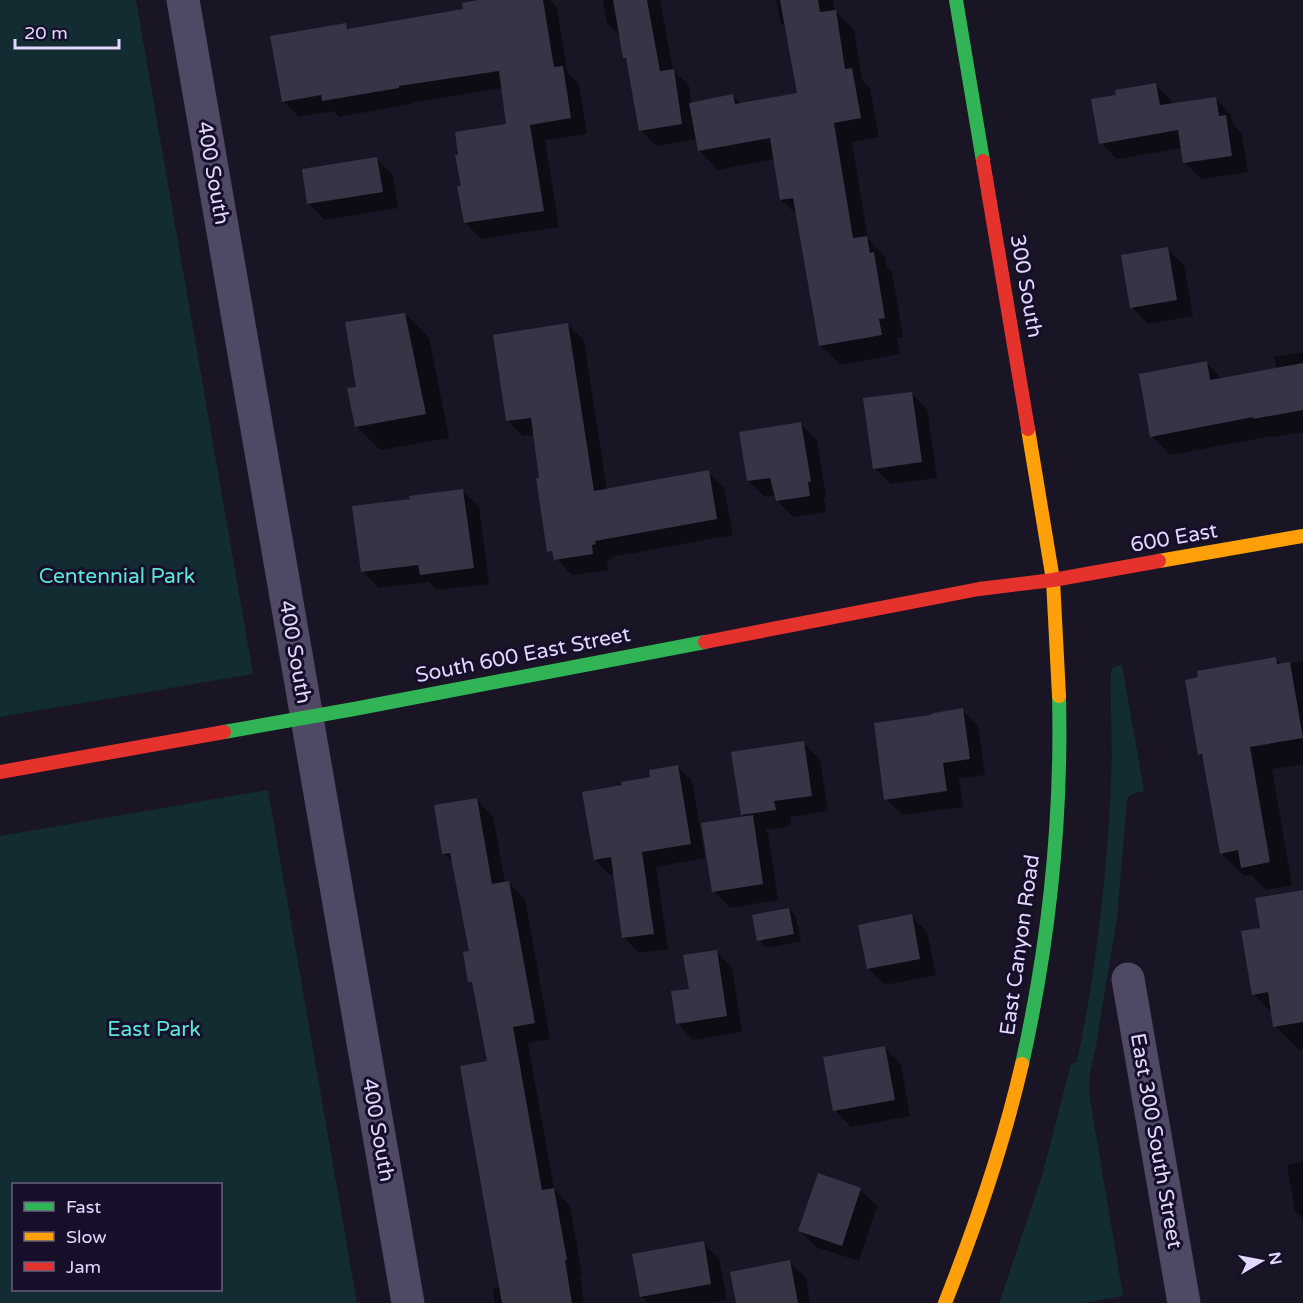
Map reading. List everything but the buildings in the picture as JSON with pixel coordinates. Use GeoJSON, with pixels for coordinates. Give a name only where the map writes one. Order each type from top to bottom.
{"type":"FeatureCollection","features":[{"type":"Feature","properties":{"kind":"street","name":"400 South"},"geometry":{"type":"LineString","coordinates":[[183,0],[408,1303]]}},
{"type":"Feature","properties":{"kind":"street","name":"300 South"},"geometry":{"type":"LineString","coordinates":[[956,0],[1053,580]]}},
{"type":"Feature","properties":{"kind":"street","name":"600 East"},"geometry":{"type":"LineString","coordinates":[[1053,580],[1303,536]]}},
{"type":"Feature","properties":{"kind":"street","name":"South 600 East Street"},"geometry":{"type":"LineString","coordinates":[[0,772],[307,718],[979,589],[1053,580]]}},
{"type":"Feature","properties":{"kind":"street","name":"East Canyon Road"},"geometry":{"type":"LineString","coordinates":[[945,1303],[983,1200],[1007,1123],[1022,1066],[1046,938],[1056,833],[1059,769],[1059,666],[1053,580]]}},
{"type":"Feature","properties":{"kind":"street","name":"East 300 South Street"},"geometry":{"type":"LineString","coordinates":[[1128,979],[1184,1303]]}},
{"type":"Feature","properties":{"kind":"green space","name":"Centennial Park"},"geometry":{"type":"Polygon","coordinates":[[[0,0],[136,0],[253,674],[0,717],[0,0]]]}},
{"type":"Feature","properties":{"kind":"green space"},"geometry":{"type":"Polygon","coordinates":[[[1122,665],[1144,791],[1132,794],[1127,799],[1117,918],[1090,1073],[1089,1093],[1123,1296],[1082,1303],[999,1303],[1042,1176],[1071,1064],[1077,1062],[1084,1027],[1100,923],[1107,852],[1112,768],[1111,672],[1113,667],[1122,665]]]}},
{"type":"Feature","properties":{"kind":"green space","name":"East Park"},"geometry":{"type":"Polygon","coordinates":[[[268,790],[357,1303],[0,1303],[0,836],[268,790]]]}},
{"type":"Feature","properties":{"kind":"traffic: fast"},"geometry":{"type":"LineString","coordinates":[[956,0],[983,161]]}},
{"type":"Feature","properties":{"kind":"traffic: fast"},"geometry":{"type":"LineString","coordinates":[[224,732],[705,642]]}},
{"type":"Feature","properties":{"kind":"traffic: fast"},"geometry":{"type":"LineString","coordinates":[[1022,1064],[1040,973],[1052,881],[1058,789],[1059,696]]}},
{"type":"Feature","properties":{"kind":"traffic: slow"},"geometry":{"type":"LineString","coordinates":[[1028,429],[1053,580],[1059,696]]}},
{"type":"Feature","properties":{"kind":"traffic: slow"},"geometry":{"type":"LineString","coordinates":[[1159,561],[1303,536]]}},
{"type":"Feature","properties":{"kind":"traffic: slow"},"geometry":{"type":"LineString","coordinates":[[945,1303],[988,1185],[1022,1064]]}},
{"type":"Feature","properties":{"kind":"traffic: jam"},"geometry":{"type":"LineString","coordinates":[[983,161],[1028,429]]}},
{"type":"Feature","properties":{"kind":"traffic: jam"},"geometry":{"type":"LineString","coordinates":[[705,642],[979,589],[1053,580],[1159,561]]}},
{"type":"Feature","properties":{"kind":"traffic: jam"},"geometry":{"type":"LineString","coordinates":[[0,772],[224,732]]}}]}
